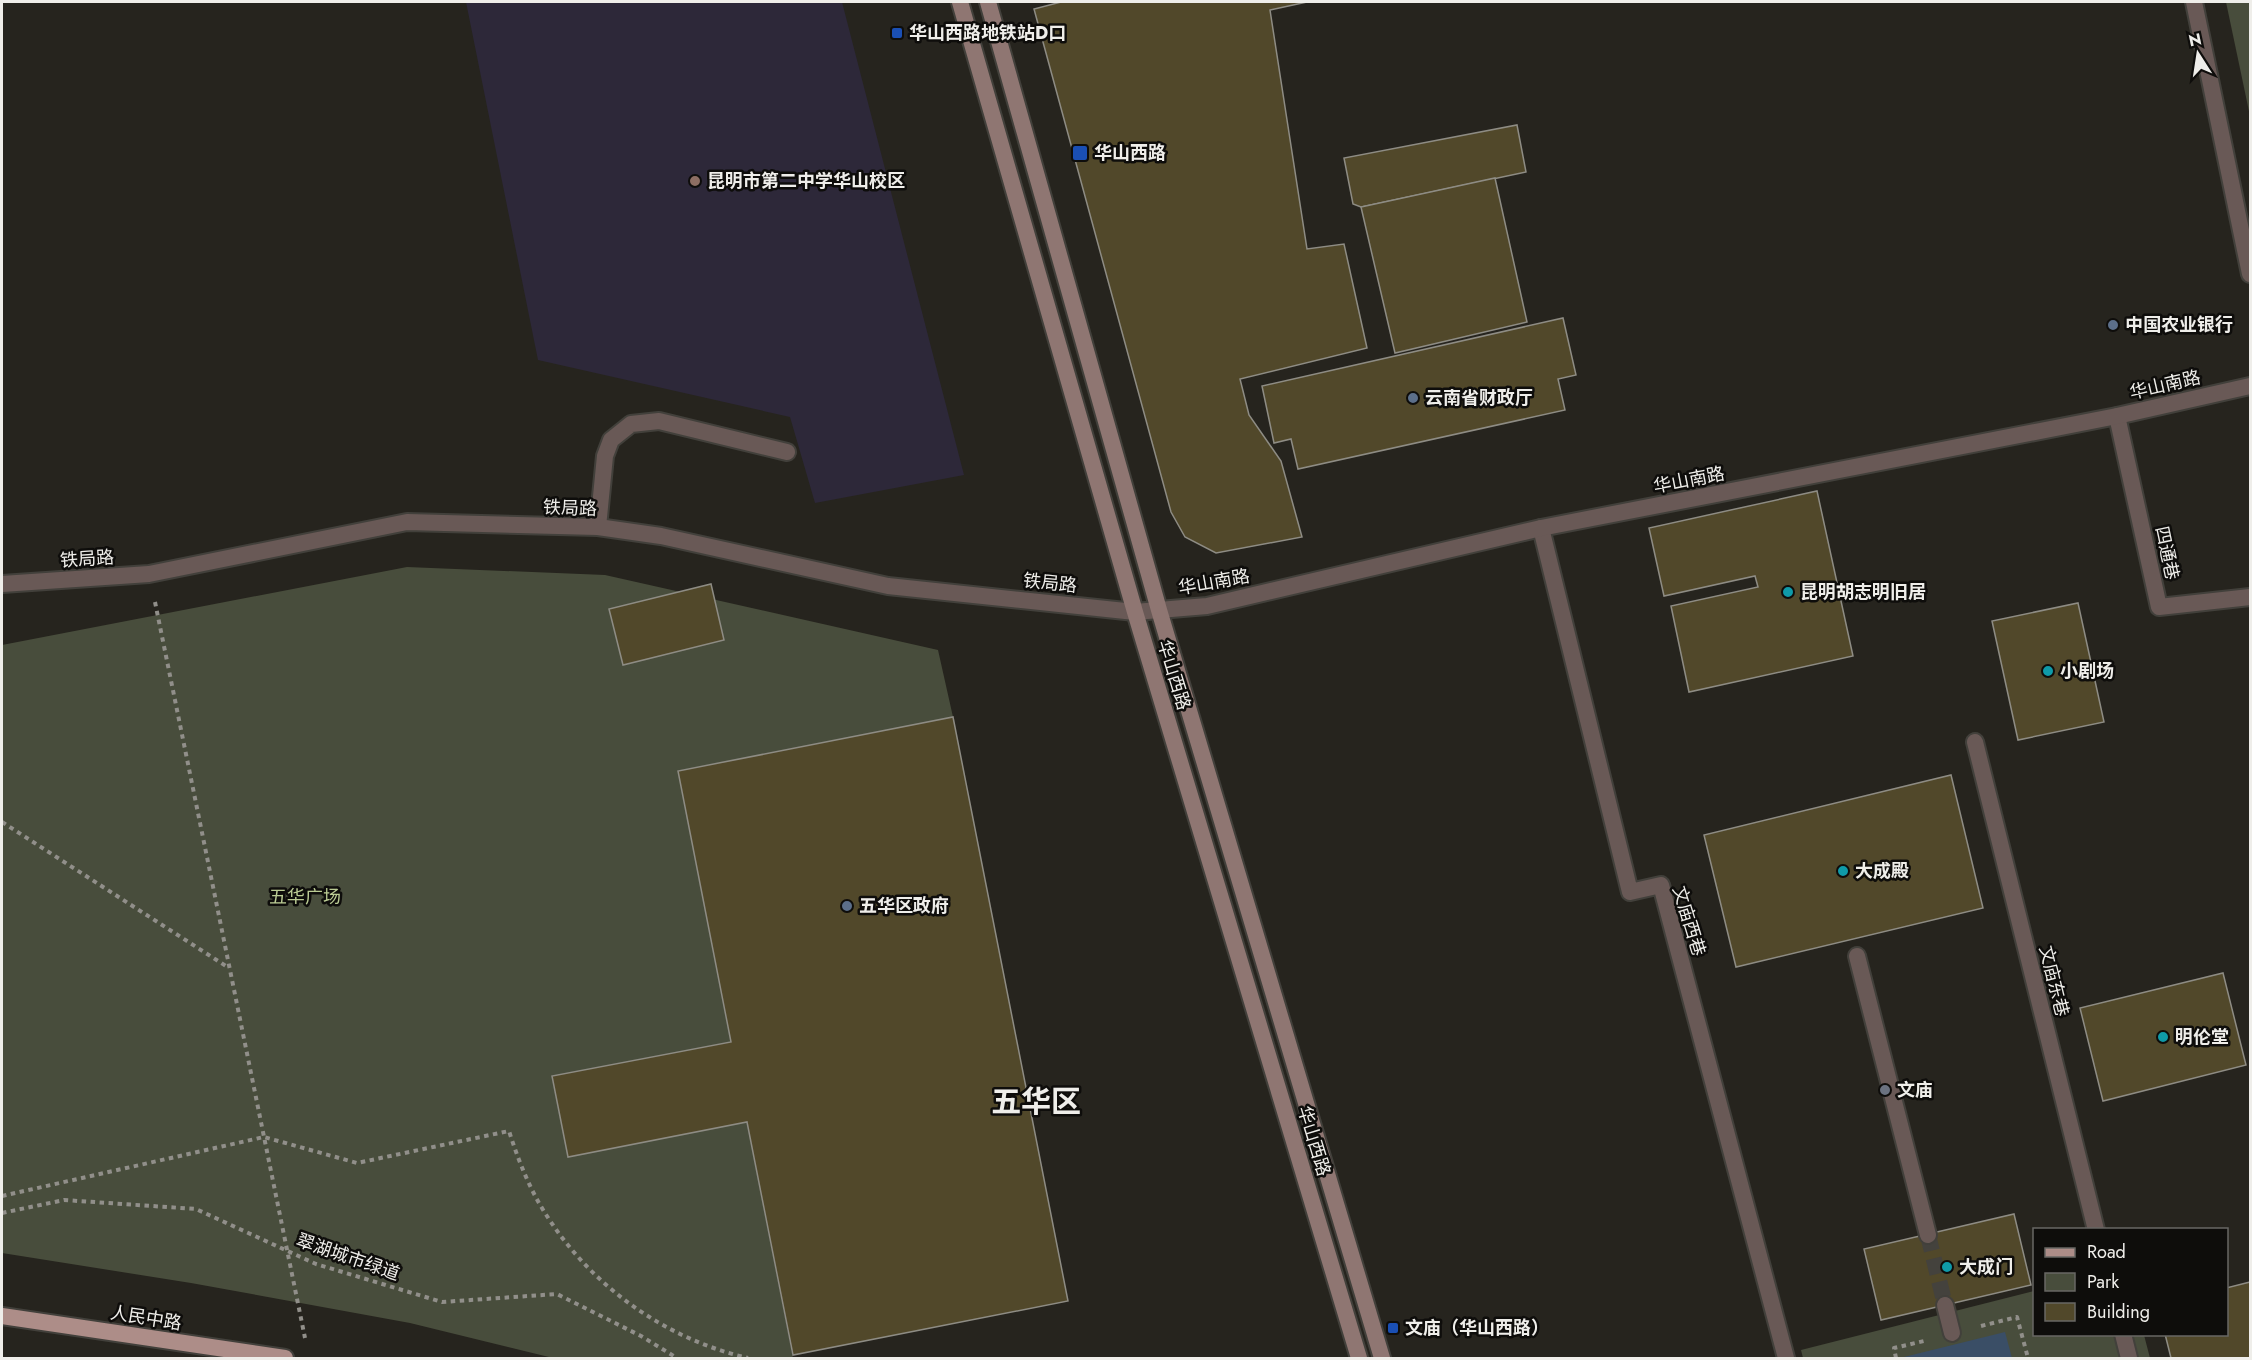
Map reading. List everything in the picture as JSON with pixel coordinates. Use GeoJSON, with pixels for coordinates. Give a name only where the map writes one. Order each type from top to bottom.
{"type":"FeatureCollection","features":[{"type":"Feature","properties":{"kind":"main road","name":"华山西路"},"geometry":{"type":"LineString","coordinates":[[960,2],[1135,612],[1359,1359]]}},
{"type":"Feature","properties":{"kind":"main road","name":"华山西路"},"geometry":{"type":"LineString","coordinates":[[988,2],[1159,610],[1383,1359]]}},
{"type":"Feature","properties":{"kind":"main road","name":"人民中路"},"geometry":{"type":"LineString","coordinates":[[2,1316],[285,1359]]}},
{"type":"Feature","properties":{"kind":"street"},"geometry":{"type":"LineString","coordinates":[[2194,2],[2250,274]]}},
{"type":"Feature","properties":{"kind":"street","name":"华山南路"},"geometry":{"type":"LineString","coordinates":[[1135,612],[1207,606],[1540,528],[2117,416],[2250,386]]}},
{"type":"Feature","properties":{"kind":"street","name":"四通巷"},"geometry":{"type":"LineString","coordinates":[[2117,416],[2158,607],[2250,597]]}},
{"type":"Feature","properties":{"kind":"street"},"geometry":{"type":"LineString","coordinates":[[598,527],[604,456],[611,440],[631,424],[659,421],[787,452]]}},
{"type":"Feature","properties":{"kind":"street","name":"铁局路"},"geometry":{"type":"LineString","coordinates":[[2,584],[150,574],[407,522],[598,527],[661,536],[888,586],[1135,612]]}},
{"type":"Feature","properties":{"kind":"street","name":"文庙西巷"},"geometry":{"type":"LineString","coordinates":[[1540,528],[1630,892],[1661,885],[1786,1359]]}},
{"type":"Feature","properties":{"kind":"street","name":"文庙东巷"},"geometry":{"type":"LineString","coordinates":[[1974,742],[2096,1228]]}},
{"type":"Feature","properties":{"kind":"street"},"geometry":{"type":"LineString","coordinates":[[1857,957],[1928,1234]]}},
{"type":"Feature","properties":{"kind":"street"},"geometry":{"type":"LineString","coordinates":[[1945,1305],[1952,1333]]}},
{"type":"Feature","properties":{"kind":"street"},"geometry":{"type":"LineString","coordinates":[[2122,1336],[2128,1359]]}},
{"type":"Feature","properties":{"kind":"path"},"geometry":{"type":"LineString","coordinates":[[150,574],[307,1347]]}},
{"type":"Feature","properties":{"kind":"path"},"geometry":{"type":"LineString","coordinates":[[2,822],[230,968]]}},
{"type":"Feature","properties":{"kind":"path"},"geometry":{"type":"LineString","coordinates":[[2,1196],[264,1137],[357,1163],[508,1131],[539,1202],[560,1235],[599,1278],[647,1316],[685,1337],[724,1353],[748,1359]]}},
{"type":"Feature","properties":{"kind":"path","name":"翠湖城市绿道"},"geometry":{"type":"LineString","coordinates":[[2,1213],[64,1200],[196,1209],[316,1264],[442,1302],[557,1294],[641,1336],[677,1359]]}},
{"type":"Feature","properties":{"kind":"path"},"geometry":{"type":"LineString","coordinates":[[1894,1348],[1896,1359]]}},
{"type":"Feature","properties":{"kind":"shaded area","name":"昆明市第二中学华山校区"},"geometry":{"type":"Polygon","coordinates":[[[466,2],[842,2],[964,475],[815,503],[790,417],[538,360],[466,2]]]}},
{"type":"Feature","properties":{"kind":"green space"},"geometry":{"type":"Polygon","coordinates":[[[2226,2],[2250,2],[2250,116],[2226,2]]]}},
{"type":"Feature","properties":{"kind":"green space","name":"五华广场"},"geometry":{"type":"Polygon","coordinates":[[[407,567],[605,575],[938,650],[953,717],[678,771],[731,1042],[552,1077],[568,1157],[747,1122],[793,1358],[553,1358],[410,1323],[191,1283],[2,1253],[2,645],[407,567]]]}},
{"type":"Feature","properties":{"kind":"green space"},"geometry":{"type":"Polygon","coordinates":[[[2033,1291],[2033,1336],[2144,1336],[2150,1358],[1803,1358],[1801,1350],[2033,1291]]]}},
{"type":"Feature","properties":{"kind":"water"},"geometry":{"type":"Polygon","coordinates":[[[2005,1332],[2012,1358],[1904,1358],[1904,1357],[2005,1332]]]}},
{"type":"Feature","properties":{"kind":"building"},"geometry":{"type":"Polygon","coordinates":[[[1061,2],[1307,2],[1270,10],[1307,249],[1344,244],[1367,348],[1240,379],[1249,415],[1281,461],[1302,537],[1216,553],[1185,537],[1171,512],[1034,9],[1061,2]]]}},
{"type":"Feature","properties":{"kind":"building"},"geometry":{"type":"Polygon","coordinates":[[[1517,125],[1526,172],[1361,207],[1353,204],[1344,158],[1517,125]]]}},
{"type":"Feature","properties":{"kind":"building"},"geometry":{"type":"Polygon","coordinates":[[[1495,178],[1527,322],[1395,353],[1361,207],[1495,178]]]}},
{"type":"Feature","properties":{"kind":"building","name":"云南省财政厅"},"geometry":{"type":"Polygon","coordinates":[[[1563,318],[1576,375],[1558,379],[1565,410],[1298,469],[1291,439],[1274,443],[1262,386],[1563,318]]]}},
{"type":"Feature","properties":{"kind":"building","name":"昆明胡志明旧居"},"geometry":{"type":"Polygon","coordinates":[[[1817,491],[1853,656],[1689,692],[1671,606],[1758,587],[1755,576],[1664,596],[1649,528],[1817,491]]]}},
{"type":"Feature","properties":{"kind":"building"},"geometry":{"type":"Polygon","coordinates":[[[711,584],[724,640],[623,665],[609,609],[711,584]]]}},
{"type":"Feature","properties":{"kind":"building","name":"小剧场"},"geometry":{"type":"Polygon","coordinates":[[[2078,603],[2104,722],[2018,740],[1992,621],[2078,603]]]}},
{"type":"Feature","properties":{"kind":"building","name":"五华区政府"},"geometry":{"type":"Polygon","coordinates":[[[953,717],[1068,1301],[793,1355],[747,1122],[568,1157],[552,1076],[731,1042],[678,771],[953,717]]]}},
{"type":"Feature","properties":{"kind":"building","name":"大成殿"},"geometry":{"type":"Polygon","coordinates":[[[1951,775],[1983,908],[1736,967],[1704,835],[1951,775]]]}},
{"type":"Feature","properties":{"kind":"building","name":"明伦堂"},"geometry":{"type":"Polygon","coordinates":[[[2223,973],[2246,1065],[2103,1101],[2080,1008],[2223,973]]]}},
{"type":"Feature","properties":{"kind":"building","name":"大成门"},"geometry":{"type":"Polygon","coordinates":[[[2014,1214],[2031,1285],[1881,1320],[1864,1249],[2014,1214]]]}},
{"type":"Feature","properties":{"kind":"building"},"geometry":{"type":"Polygon","coordinates":[[[2250,1282],[2250,1358],[2171,1358],[2166,1336],[2228,1336],[2228,1288],[2250,1282]]]}},
{"type":"Feature","properties":{"kind":"tunnel"},"geometry":{"type":"LineString","coordinates":[[1928,1235],[1945,1305]]}},
{"type":"Feature","properties":{"kind":"place","name":"华山西路地铁站D口"},"geometry":{"type":"Point","coordinates":[897,33]}},
{"type":"Feature","properties":{"kind":"place","name":"华山西路"},"geometry":{"type":"Point","coordinates":[1080,153]}},
{"type":"Feature","properties":{"kind":"place","name":"昆明市第二中学华山校区"},"geometry":{"type":"Point","coordinates":[695,181]}},
{"type":"Feature","properties":{"kind":"place","name":"中国农业银行"},"geometry":{"type":"Point","coordinates":[2113,325]}},
{"type":"Feature","properties":{"kind":"place","name":"云南省财政厅"},"geometry":{"type":"Point","coordinates":[1413,398]}},
{"type":"Feature","properties":{"kind":"place","name":"昆明胡志明旧居"},"geometry":{"type":"Point","coordinates":[1788,592]}},
{"type":"Feature","properties":{"kind":"place","name":"小剧场"},"geometry":{"type":"Point","coordinates":[2048,671]}},
{"type":"Feature","properties":{"kind":"place","name":"大成殿"},"geometry":{"type":"Point","coordinates":[1843,871]}},
{"type":"Feature","properties":{"kind":"place","name":"五华区政府"},"geometry":{"type":"Point","coordinates":[847,906]}},
{"type":"Feature","properties":{"kind":"place","name":"明伦堂"},"geometry":{"type":"Point","coordinates":[2163,1037]}},
{"type":"Feature","properties":{"kind":"place","name":"文庙"},"geometry":{"type":"Point","coordinates":[1885,1090]}},
{"type":"Feature","properties":{"kind":"place","name":"大成门"},"geometry":{"type":"Point","coordinates":[1947,1267]}},
{"type":"Feature","properties":{"kind":"place","name":"文庙（华山西路）"},"geometry":{"type":"Point","coordinates":[1393,1328]}},
{"type":"Feature","properties":{"kind":"district","name":"五华区"},"geometry":{"type":"Point","coordinates":[1036,1101]}}]}
